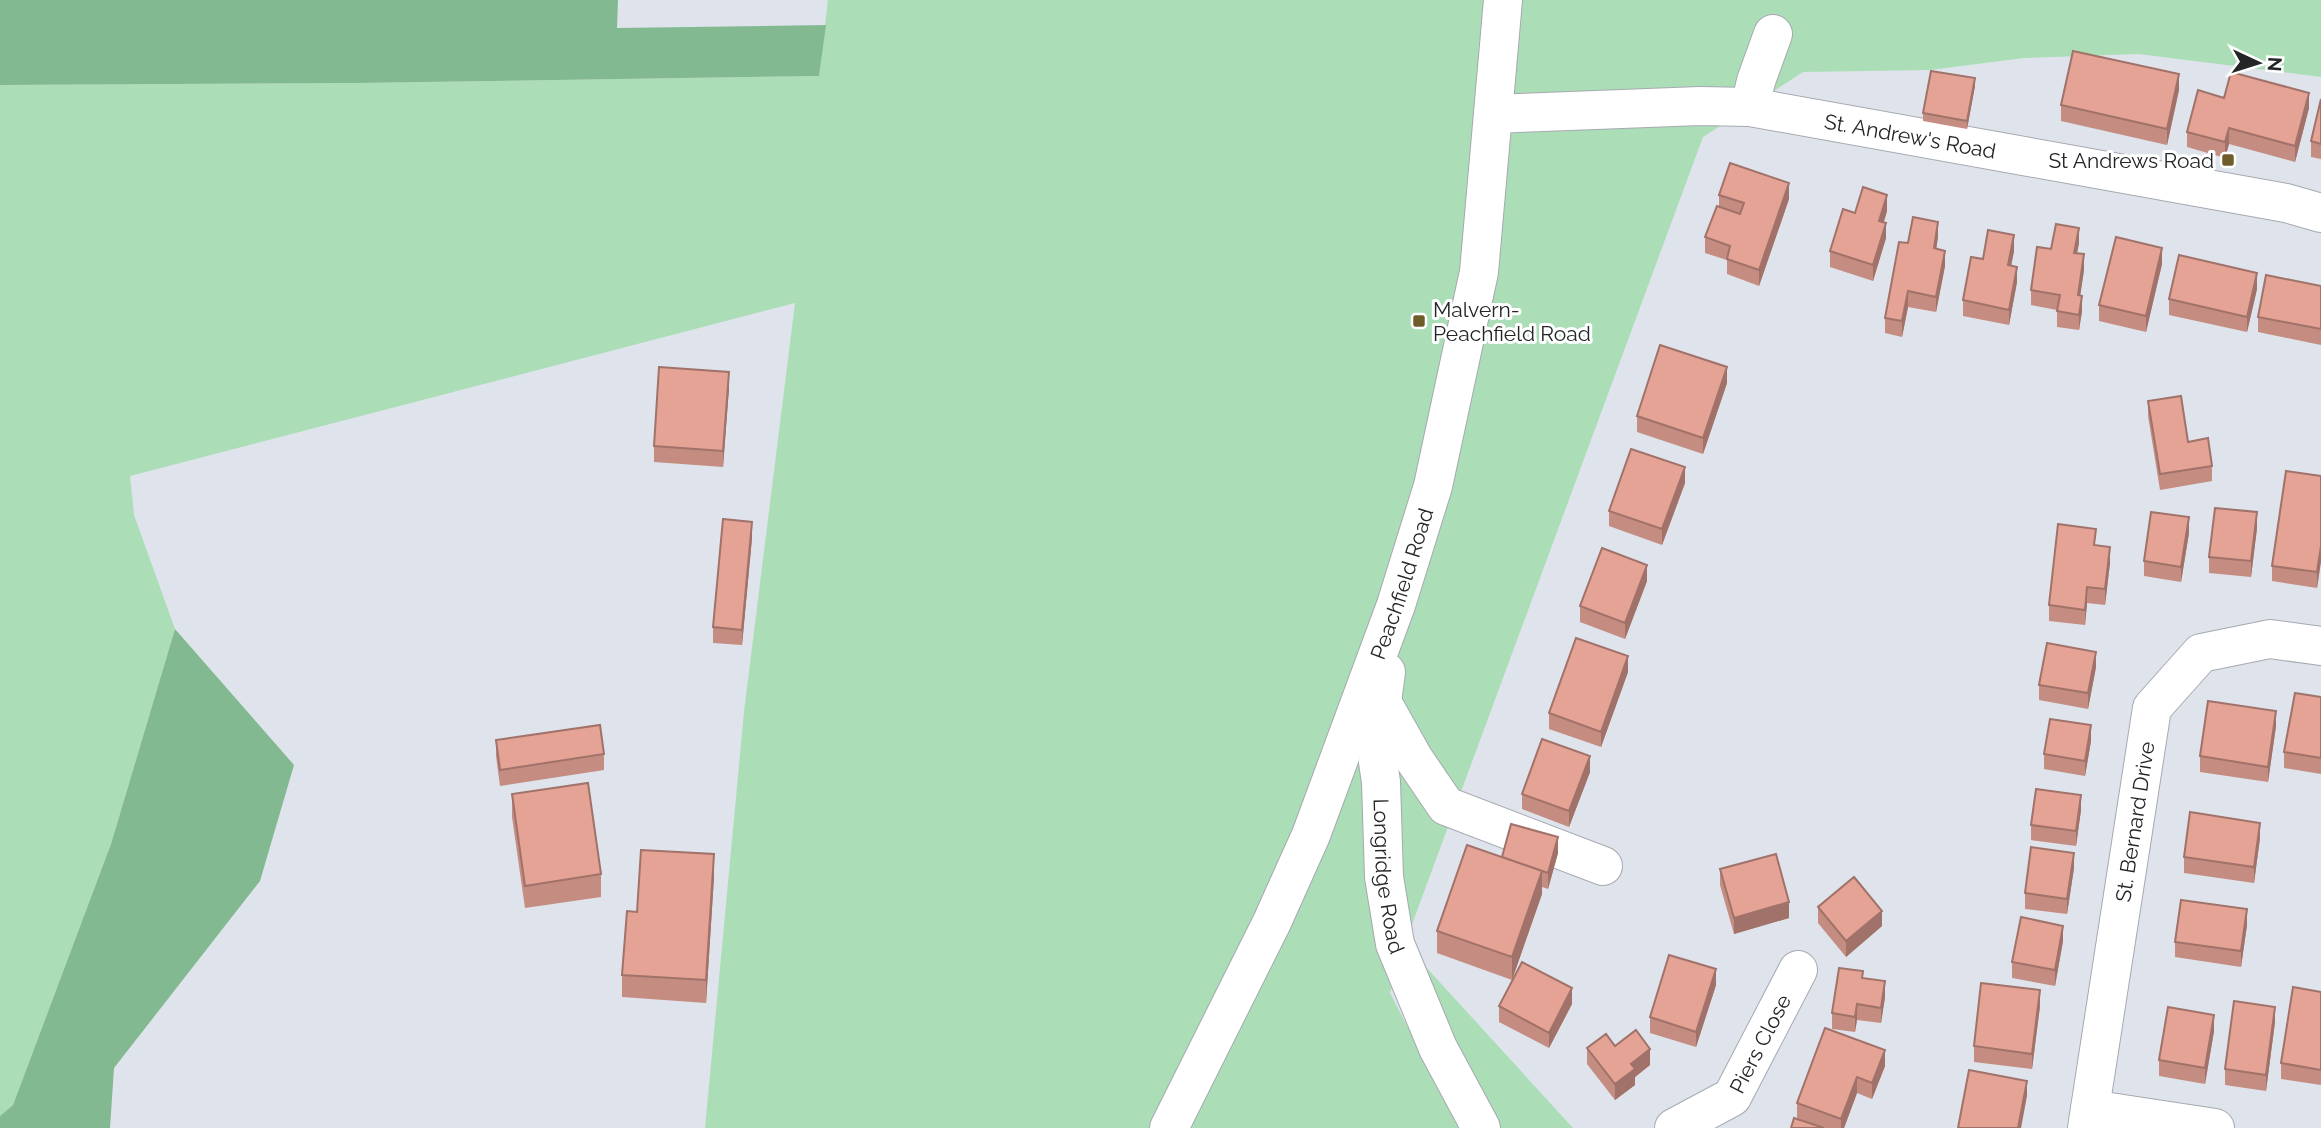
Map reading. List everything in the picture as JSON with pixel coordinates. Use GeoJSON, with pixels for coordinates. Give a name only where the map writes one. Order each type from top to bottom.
{"type":"FeatureCollection","features":[{"type":"Feature","properties":{"kind":"street","name":"Peachfield Road"},"geometry":{"type":"LineString","coordinates":[[1169,1128],[1272,922],[1311,835],[1396,605],[1433,486],[1479,272],[1503,0]]}},
{"type":"Feature","properties":{"kind":"street"},"geometry":{"type":"LineString","coordinates":[[1750,107],[1773,34]]}},
{"type":"Feature","properties":{"kind":"street","name":"St. Andrew's Road"},"geometry":{"type":"LineString","coordinates":[[1493,114],[1700,106],[1750,107],[2273,201],[2321,213]]}},
{"type":"Feature","properties":{"kind":"street","name":"Longridge Road"},"geometry":{"type":"LineString","coordinates":[[1396,605],[1382,702],[1378,762],[1384,877],[1395,944],[1438,1048],[1482,1128]]}},
{"type":"Feature","properties":{"kind":"street","name":"St. Bernard Drive"},"geometry":{"type":"LineString","coordinates":[[2089,1118],[2152,708],[2201,653],[2270,639],[2321,646]]}},
{"type":"Feature","properties":{"kind":"street"},"geometry":{"type":"LineString","coordinates":[[1382,702],[1414,759],[1446,806],[1603,866]]}},
{"type":"Feature","properties":{"kind":"street","name":"Piers Close"},"geometry":{"type":"LineString","coordinates":[[1674,1128],[1732,1097],[1798,970]]}},
{"type":"Feature","properties":{"kind":"street"},"geometry":{"type":"LineString","coordinates":[[2089,1118],[2215,1128]]}},
{"type":"Feature","properties":{"kind":"green space"},"geometry":{"type":"Polygon","coordinates":[[[0,0],[618,0],[617,28],[826,25],[819,76],[0,85],[0,0]]]}},
{"type":"Feature","properties":{"kind":"green space"},"geometry":{"type":"Polygon","coordinates":[[[828,0],[2321,0],[2321,77],[2138,54],[2024,58],[1930,70],[1803,72],[1703,137],[1411,927],[1390,993],[1460,1128],[705,1128],[744,712],[795,303],[130,476],[134,515],[175,629],[111,844],[13,1105],[0,1116],[0,85],[819,76],[828,0]]]}},
{"type":"Feature","properties":{"kind":"green space"},"geometry":{"type":"Polygon","coordinates":[[[175,629],[294,765],[260,881],[114,1068],[110,1128],[0,1128],[0,1116],[13,1105],[111,844],[175,629]]]}},
{"type":"Feature","properties":{"kind":"green space"},"geometry":{"type":"Polygon","coordinates":[[[1424,965],[1573,1128],[1500,1128],[1426,987],[1424,965]]]}},
{"type":"Feature","properties":{"kind":"building"},"geometry":{"type":"Polygon","coordinates":[[[2073,51],[2179,74],[2167,129],[2061,105],[2073,51]]]}},
{"type":"Feature","properties":{"kind":"building"},"geometry":{"type":"Polygon","coordinates":[[[1931,71],[1975,78],[1967,121],[1923,113],[1931,71]]]}},
{"type":"Feature","properties":{"kind":"building"},"geometry":{"type":"Polygon","coordinates":[[[2231,72],[2309,93],[2295,146],[2229,128],[2225,142],[2187,132],[2198,90],[2224,98],[2231,72]]]}},
{"type":"Feature","properties":{"kind":"building"},"geometry":{"type":"Polygon","coordinates":[[[2321,99],[2321,144],[2311,141],[2321,99]]]}},
{"type":"Feature","properties":{"kind":"building"},"geometry":{"type":"Polygon","coordinates":[[[1730,163],[1789,183],[1759,270],[1727,259],[1730,246],[1705,237],[1717,206],[1740,214],[1744,203],[1719,195],[1730,163]]]}},
{"type":"Feature","properties":{"kind":"building"},"geometry":{"type":"Polygon","coordinates":[[[1863,187],[1887,195],[1879,221],[1886,223],[1873,265],[1830,251],[1843,209],[1855,213],[1863,187]]]}},
{"type":"Feature","properties":{"kind":"building"},"geometry":{"type":"Polygon","coordinates":[[[1913,217],[1938,222],[1934,248],[1945,251],[1936,297],[1908,291],[1902,321],[1885,318],[1899,242],[1908,243],[1913,217]]]}},
{"type":"Feature","properties":{"kind":"building"},"geometry":{"type":"Polygon","coordinates":[[[2056,224],[2079,228],[2074,253],[2084,254],[2078,295],[2082,296],[2079,315],[2057,311],[2060,295],[2031,290],[2037,247],[2051,249],[2056,224]]]}},
{"type":"Feature","properties":{"kind":"building"},"geometry":{"type":"Polygon","coordinates":[[[1988,230],[2014,235],[2008,265],[2017,267],[2009,310],[1963,300],[1971,257],[1983,259],[1988,230]]]}},
{"type":"Feature","properties":{"kind":"building"},"geometry":{"type":"Polygon","coordinates":[[[2116,237],[2162,248],[2146,316],[2099,305],[2116,237]]]}},
{"type":"Feature","properties":{"kind":"building"},"geometry":{"type":"Polygon","coordinates":[[[2179,255],[2257,273],[2247,317],[2169,299],[2179,255]]]}},
{"type":"Feature","properties":{"kind":"building"},"geometry":{"type":"Polygon","coordinates":[[[2266,275],[2321,286],[2321,329],[2258,317],[2266,275]]]}},
{"type":"Feature","properties":{"kind":"building"},"geometry":{"type":"Polygon","coordinates":[[[1660,345],[1727,367],[1703,438],[1637,416],[1660,345]]]}},
{"type":"Feature","properties":{"kind":"building"},"geometry":{"type":"Polygon","coordinates":[[[659,367],[729,372],[723,451],[654,446],[659,367]]]}},
{"type":"Feature","properties":{"kind":"building"},"geometry":{"type":"Polygon","coordinates":[[[2181,396],[2188,442],[2208,438],[2212,466],[2160,474],[2148,401],[2181,396]]]}},
{"type":"Feature","properties":{"kind":"building"},"geometry":{"type":"Polygon","coordinates":[[[1631,449],[1685,467],[1662,529],[1609,511],[1631,449]]]}},
{"type":"Feature","properties":{"kind":"building"},"geometry":{"type":"Polygon","coordinates":[[[2286,471],[2321,476],[2321,546],[2317,572],[2272,566],[2286,471]]]}},
{"type":"Feature","properties":{"kind":"building"},"geometry":{"type":"Polygon","coordinates":[[[2215,508],[2257,512],[2251,561],[2209,557],[2215,508]]]}},
{"type":"Feature","properties":{"kind":"building"},"geometry":{"type":"Polygon","coordinates":[[[2151,512],[2189,517],[2181,567],[2144,561],[2151,512]]]}},
{"type":"Feature","properties":{"kind":"building"},"geometry":{"type":"Polygon","coordinates":[[[723,519],[752,522],[742,630],[713,627],[723,519]]]}},
{"type":"Feature","properties":{"kind":"building"},"geometry":{"type":"Polygon","coordinates":[[[2058,524],[2096,529],[2094,545],[2110,547],[2105,589],[2087,587],[2085,610],[2049,605],[2058,524]]]}},
{"type":"Feature","properties":{"kind":"building"},"geometry":{"type":"Polygon","coordinates":[[[1602,548],[1647,565],[1625,623],[1580,606],[1602,548]]]}},
{"type":"Feature","properties":{"kind":"building"},"geometry":{"type":"Polygon","coordinates":[[[1576,638],[1628,656],[1601,732],[1549,713],[1576,638]]]}},
{"type":"Feature","properties":{"kind":"building"},"geometry":{"type":"Polygon","coordinates":[[[2047,643],[2096,652],[2088,693],[2039,685],[2047,643]]]}},
{"type":"Feature","properties":{"kind":"building"},"geometry":{"type":"Polygon","coordinates":[[[2295,693],[2321,697],[2321,758],[2284,752],[2295,693]]]}},
{"type":"Feature","properties":{"kind":"building"},"geometry":{"type":"Polygon","coordinates":[[[2208,701],[2276,711],[2268,767],[2200,756],[2208,701]]]}},
{"type":"Feature","properties":{"kind":"building"},"geometry":{"type":"Polygon","coordinates":[[[2050,719],[2091,725],[2085,761],[2044,754],[2050,719]]]}},
{"type":"Feature","properties":{"kind":"building"},"geometry":{"type":"Polygon","coordinates":[[[600,725],[604,754],[500,770],[496,740],[600,725]]]}},
{"type":"Feature","properties":{"kind":"building"},"geometry":{"type":"Polygon","coordinates":[[[1542,739],[1590,756],[1569,811],[1522,794],[1542,739]]]}},
{"type":"Feature","properties":{"kind":"building"},"geometry":{"type":"Polygon","coordinates":[[[588,783],[601,874],[525,886],[512,794],[588,783]]]}},
{"type":"Feature","properties":{"kind":"building"},"geometry":{"type":"Polygon","coordinates":[[[2036,789],[2081,795],[2076,831],[2031,825],[2036,789]]]}},
{"type":"Feature","properties":{"kind":"building"},"geometry":{"type":"Polygon","coordinates":[[[2190,812],[2260,823],[2254,867],[2184,857],[2190,812]]]}},
{"type":"Feature","properties":{"kind":"building"},"geometry":{"type":"Polygon","coordinates":[[[1511,824],[1558,837],[1548,873],[1502,857],[1511,824]]]}},
{"type":"Feature","properties":{"kind":"building"},"geometry":{"type":"Polygon","coordinates":[[[1467,845],[1542,871],[1512,957],[1437,931],[1467,845]]]}},
{"type":"Feature","properties":{"kind":"building"},"geometry":{"type":"Polygon","coordinates":[[[2031,847],[2074,853],[2067,899],[2025,893],[2031,847]]]}},
{"type":"Feature","properties":{"kind":"building"},"geometry":{"type":"Polygon","coordinates":[[[641,850],[714,854],[706,980],[622,975],[627,911],[637,912],[641,850]]]}},
{"type":"Feature","properties":{"kind":"building"},"geometry":{"type":"Polygon","coordinates":[[[1776,854],[1789,902],[1734,918],[1720,869],[1776,854]]]}},
{"type":"Feature","properties":{"kind":"building"},"geometry":{"type":"Polygon","coordinates":[[[1854,877],[1882,911],[1846,941],[1818,907],[1854,877]]]}},
{"type":"Feature","properties":{"kind":"building"},"geometry":{"type":"Polygon","coordinates":[[[2181,900],[2247,909],[2241,951],[2175,942],[2181,900]]]}},
{"type":"Feature","properties":{"kind":"building"},"geometry":{"type":"Polygon","coordinates":[[[2021,917],[2063,926],[2055,970],[2012,962],[2021,917]]]}},
{"type":"Feature","properties":{"kind":"building"},"geometry":{"type":"Polygon","coordinates":[[[1669,955],[1716,969],[1696,1032],[1650,1017],[1669,955]]]}},
{"type":"Feature","properties":{"kind":"building"},"geometry":{"type":"Polygon","coordinates":[[[1522,962],[1572,988],[1549,1033],[1499,1006],[1522,962]]]}},
{"type":"Feature","properties":{"kind":"building"},"geometry":{"type":"Polygon","coordinates":[[[1839,968],[1863,971],[1862,978],[1885,981],[1881,1008],[1857,1004],[1855,1017],[1832,1013],[1839,968]]]}},
{"type":"Feature","properties":{"kind":"building"},"geometry":{"type":"Polygon","coordinates":[[[1981,983],[2040,990],[2032,1054],[1974,1046],[1981,983]]]}},
{"type":"Feature","properties":{"kind":"building"},"geometry":{"type":"Polygon","coordinates":[[[2293,987],[2321,992],[2321,1070],[2281,1063],[2293,987]]]}},
{"type":"Feature","properties":{"kind":"building"},"geometry":{"type":"Polygon","coordinates":[[[2234,1001],[2275,1007],[2266,1075],[2225,1069],[2234,1001]]]}},
{"type":"Feature","properties":{"kind":"building"},"geometry":{"type":"Polygon","coordinates":[[[2168,1007],[2214,1015],[2205,1068],[2159,1060],[2168,1007]]]}},
{"type":"Feature","properties":{"kind":"building"},"geometry":{"type":"Polygon","coordinates":[[[1825,1028],[1885,1050],[1872,1083],[1857,1077],[1841,1119],[1797,1103],[1825,1028]]]}},
{"type":"Feature","properties":{"kind":"building"},"geometry":{"type":"Polygon","coordinates":[[[1636,1030],[1650,1049],[1631,1064],[1635,1069],[1615,1084],[1587,1048],[1606,1034],[1615,1046],[1636,1030]]]}},
{"type":"Feature","properties":{"kind":"building"},"geometry":{"type":"Polygon","coordinates":[[[1969,1070],[2027,1081],[2018,1128],[1958,1128],[1969,1070]]]}},
{"type":"Feature","properties":{"kind":"building"},"geometry":{"type":"Polygon","coordinates":[[[1794,1118],[1824,1128],[1791,1128],[1794,1118]]]}},
{"type":"Feature","properties":{"kind":"place","name":"St Andrews Road"},"geometry":{"type":"Point","coordinates":[2228,160]}},
{"type":"Feature","properties":{"kind":"place","name":"Malvern- Peachfield Road"},"geometry":{"type":"Point","coordinates":[1419,321]}}]}
